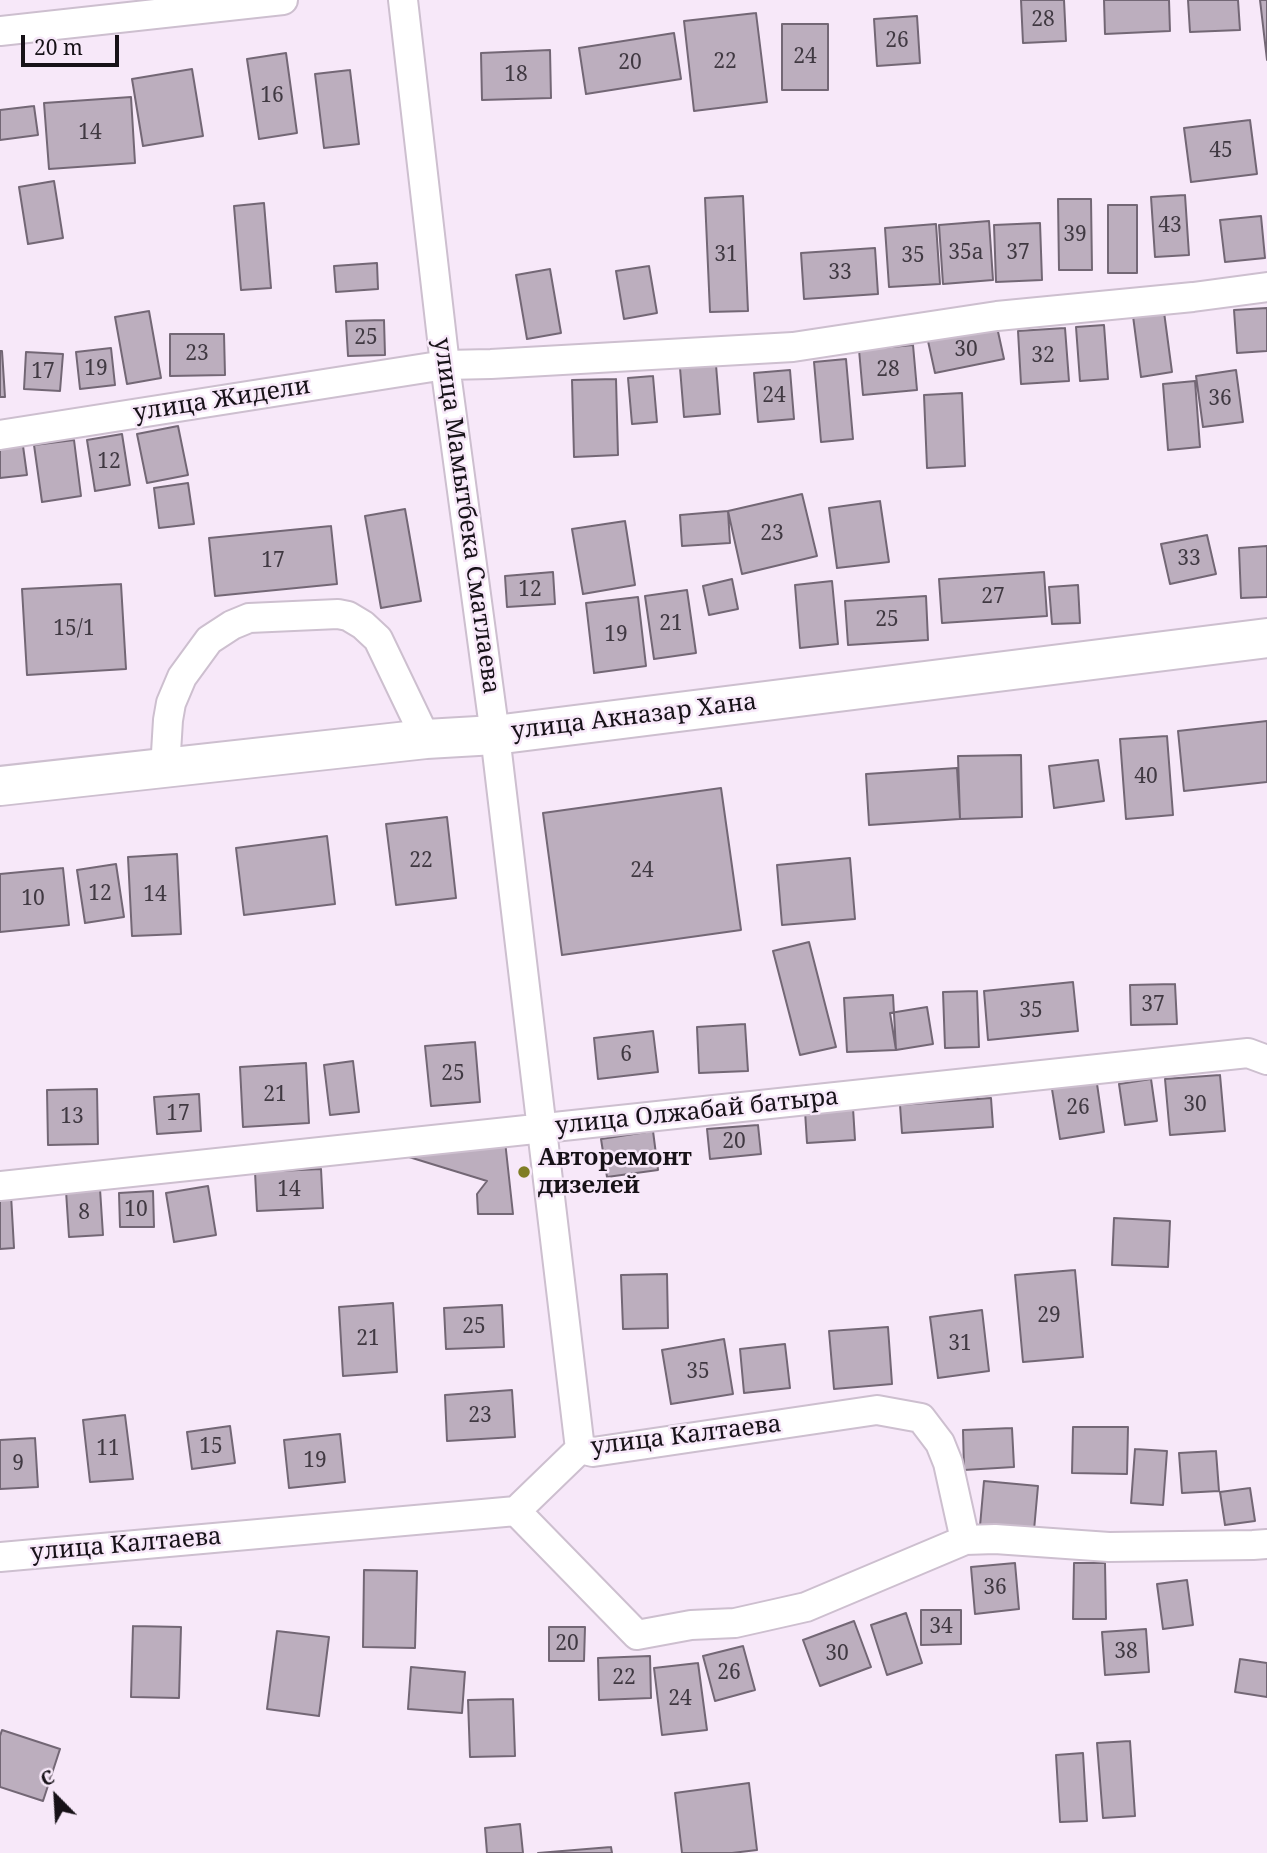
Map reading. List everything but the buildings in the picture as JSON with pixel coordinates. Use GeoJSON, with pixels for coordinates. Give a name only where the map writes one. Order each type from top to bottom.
{"type":"FeatureCollection","features":[{"type":"Feature","properties":{"kind":"main road","name":"улица Акназар Хана"},"geometry":{"type":"LineString","coordinates":[[0,786],[426,739],[495,735],[1267,638]]}},
{"type":"Feature","properties":{"kind":"street"},"geometry":{"type":"LineString","coordinates":[[0,31],[283,0]]}},
{"type":"Feature","properties":{"kind":"street","name":"улица Мамытбека Сматлаева"},"geometry":{"type":"LineString","coordinates":[[403,0],[445,365],[495,735],[580,1449]]}},
{"type":"Feature","properties":{"kind":"street","name":"улица Жидели"},"geometry":{"type":"LineString","coordinates":[[0,435],[445,365],[491,365],[793,347],[997,316],[1267,287]]}},
{"type":"Feature","properties":{"kind":"street"},"geometry":{"type":"LineString","coordinates":[[165,769],[168,720],[182,677],[209,640],[249,618],[338,614],[348,616],[363,625],[377,639],[426,739]]}},
{"type":"Feature","properties":{"kind":"street","name":"улица Олжабай батыра"},"geometry":{"type":"LineString","coordinates":[[0,1186],[1248,1053],[1267,1059]]}},
{"type":"Feature","properties":{"kind":"street","name":"улица Калтаева"},"geometry":{"type":"LineString","coordinates":[[0,1556],[516,1511],[580,1449],[593,1452],[877,1410],[921,1418],[940,1443],[948,1463],[965,1540]]}},
{"type":"Feature","properties":{"kind":"street"},"geometry":{"type":"LineString","coordinates":[[516,1511],[637,1635],[691,1625],[735,1623],[806,1607],[965,1540],[995,1539],[1109,1547],[1267,1544]]}},
{"type":"Feature","properties":{"kind":"place","name":"Авторемонт дизелей"},"geometry":{"type":"Point","coordinates":[524,1172]}}]}
